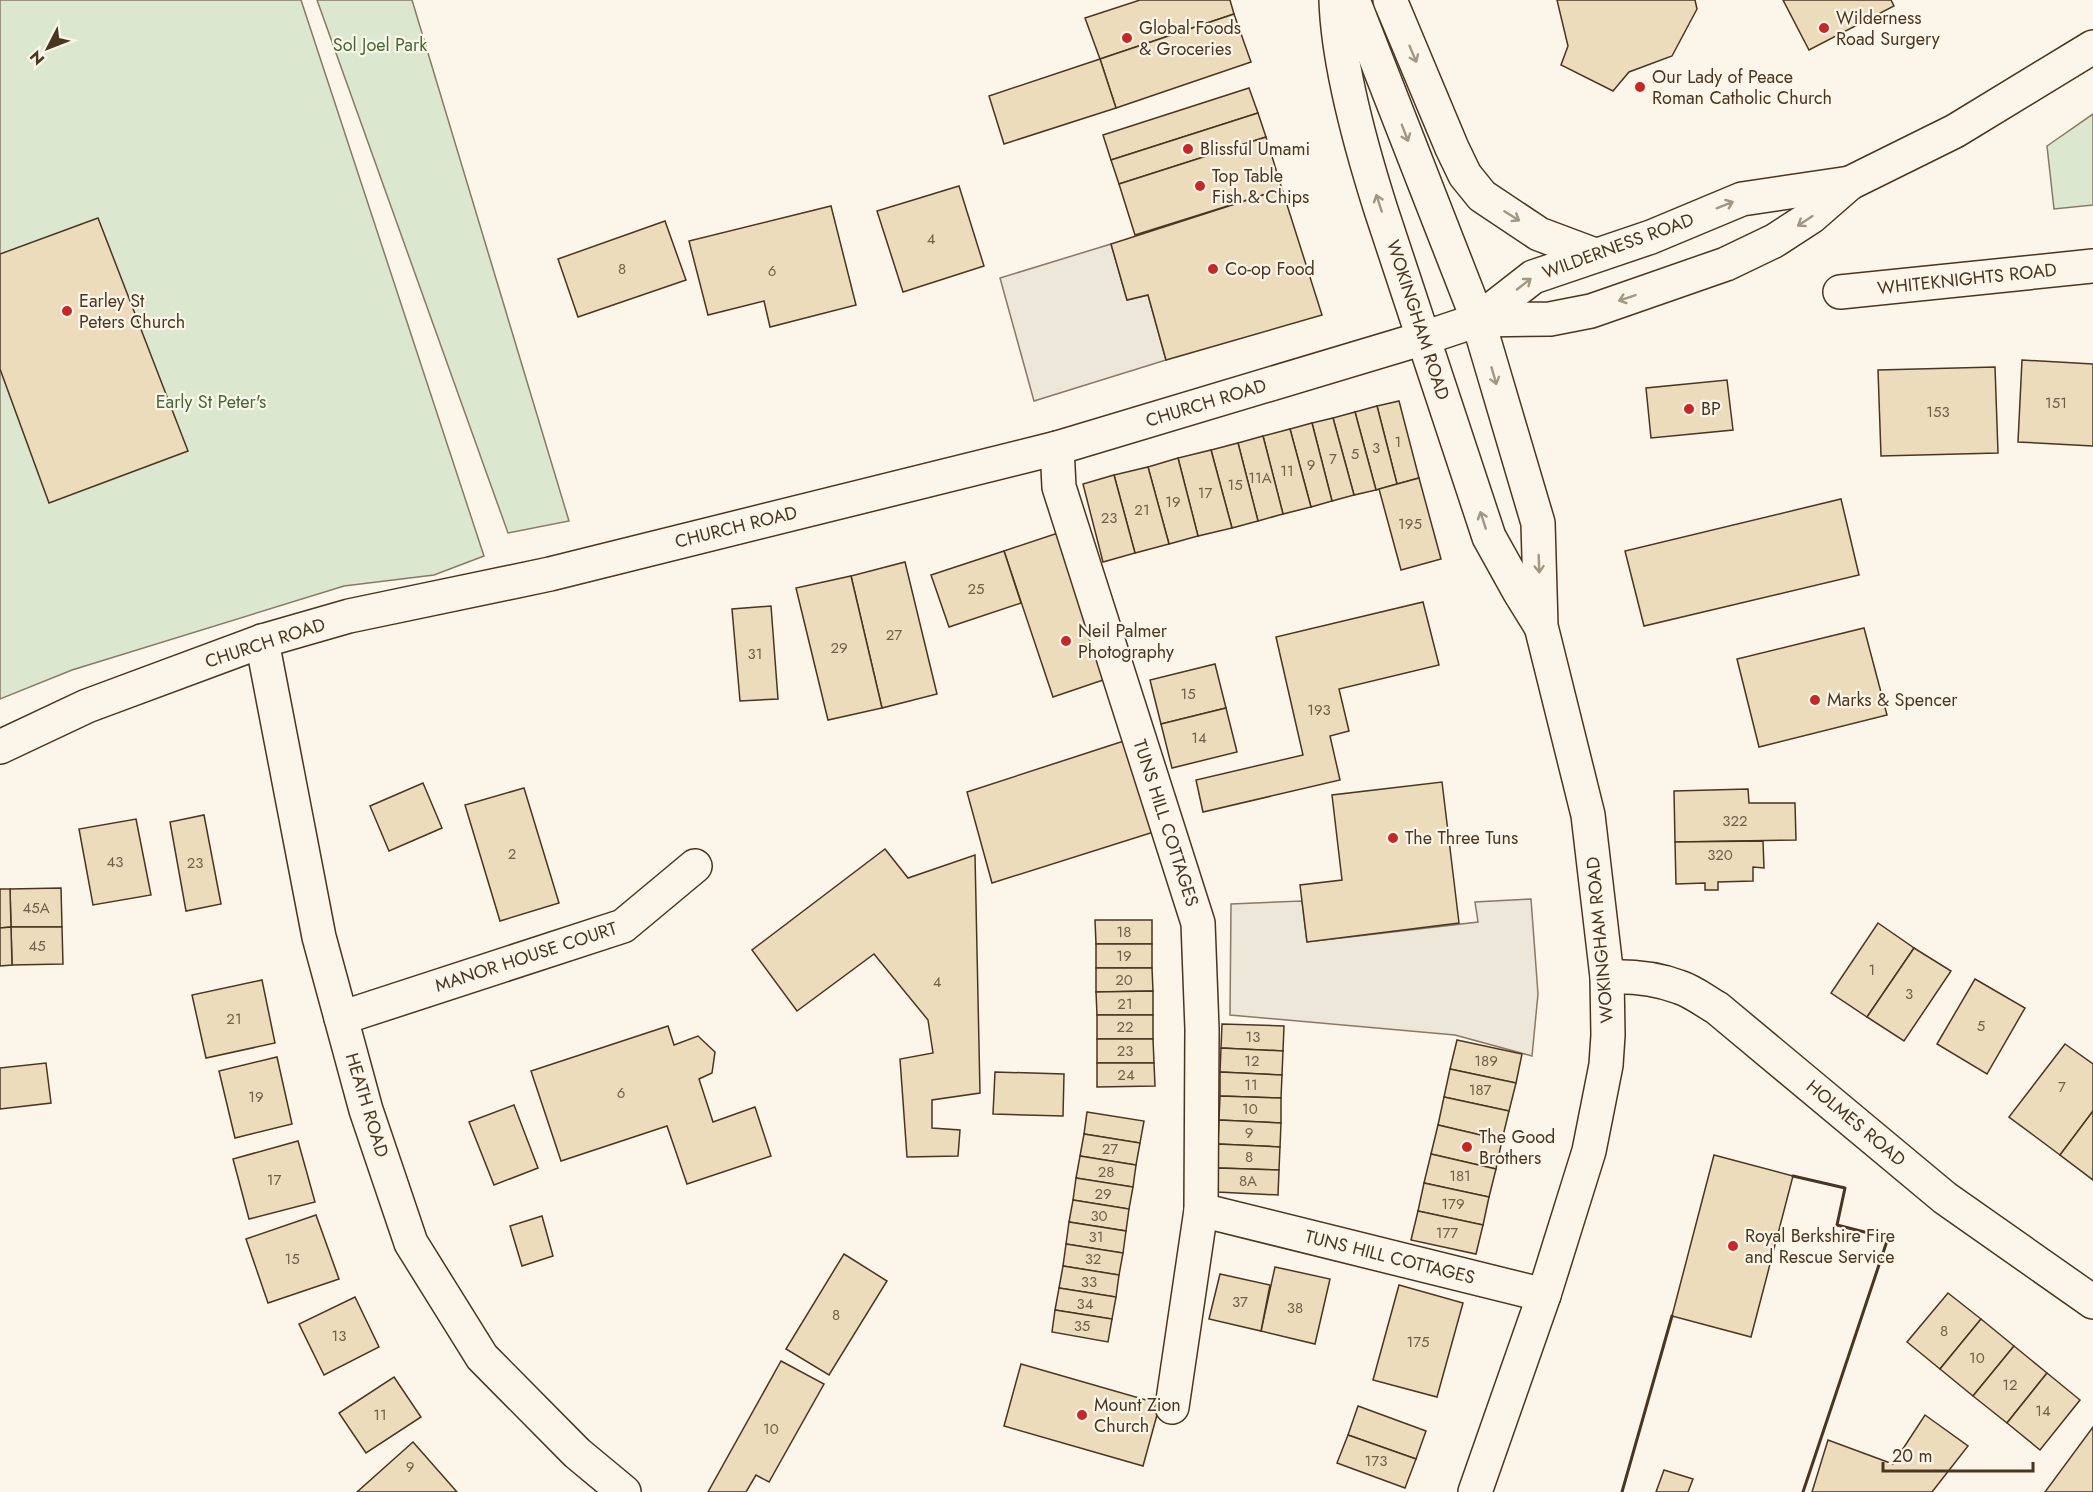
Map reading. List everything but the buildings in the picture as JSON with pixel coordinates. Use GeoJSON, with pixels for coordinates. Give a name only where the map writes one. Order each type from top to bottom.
{"type":"FeatureCollection","features":[{"type":"Feature","properties":{"kind":"main road","name":"WOKINGHAM ROAD"},"geometry":{"type":"LineString","coordinates":[[1336,0],[1346,76],[1370,173],[1489,537],[1518,591],[1541,626]]}},
{"type":"Feature","properties":{"kind":"main road","name":"WOKINGHAM ROAD"},"geometry":{"type":"LineString","coordinates":[[1353,0],[1478,320],[1538,523],[1541,626],[1588,815],[1607,977],[1606,1065],[1589,1151],[1544,1295],[1475,1492]]}},
{"type":"Feature","properties":{"kind":"main road"},"geometry":{"type":"LineString","coordinates":[[1390,0],[1452,148],[1465,175],[1476,189],[1482,196],[1539,234],[1595,255]]}},
{"type":"Feature","properties":{"kind":"main road","name":"WILDERNESS ROAD"},"geometry":{"type":"LineString","coordinates":[[1478,320],[1550,319],[1591,311],[1726,264],[1774,241],[1811,217],[1850,183],[1955,131],[2093,47]]}},
{"type":"Feature","properties":{"kind":"main road","name":"WILDERNESS ROAD"},"geometry":{"type":"LineString","coordinates":[[1478,320],[1533,277],[1651,237],[1742,199],[1850,183]]}},
{"type":"Feature","properties":{"kind":"main road","name":"WHITEKNIGHTS ROAD"},"geometry":{"type":"LineString","coordinates":[[1840,292],[2093,266]]}},
{"type":"Feature","properties":{"kind":"main road","name":"CHURCH ROAD"},"geometry":{"type":"LineString","coordinates":[[0,747],[87,706],[262,641],[349,616],[550,574],[1057,448],[1478,320]]}},
{"type":"Feature","properties":{"kind":"main road","name":"TUNS HILL COTTAGES"},"geometry":{"type":"LineString","coordinates":[[1057,448],[1059,487],[1198,923],[1202,1029],[1201,1210],[1172,1407]]}},
{"type":"Feature","properties":{"kind":"main road","name":"HEATH ROAD"},"geometry":{"type":"LineString","coordinates":[[262,641],[319,937],[366,1110],[411,1243],[482,1358],[577,1453],[624,1492]]}},
{"type":"Feature","properties":{"kind":"main road","name":"MANOR HOUSE COURT"},"geometry":{"type":"LineString","coordinates":[[341,1018],[623,926],[695,866]]}},
{"type":"Feature","properties":{"kind":"main road","name":"HOLMES ROAD"},"geometry":{"type":"LineString","coordinates":[[1607,977],[1627,976],[1680,987],[1717,1008],[1945,1198],[2093,1302]]}},
{"type":"Feature","properties":{"kind":"main road","name":"TUNS HILL COTTAGES"},"geometry":{"type":"LineString","coordinates":[[1201,1210],[1544,1295]]}},
{"type":"Feature","properties":{"kind":"green space","name":"Early St Peter's"},"geometry":{"type":"Polygon","coordinates":[[[0,0],[301,0],[484,556],[434,575],[344,586],[72,670],[0,699],[0,0]]]}},
{"type":"Feature","properties":{"kind":"green space","name":"Sol Joel Park"},"geometry":{"type":"Polygon","coordinates":[[[317,0],[412,0],[569,521],[508,533],[317,0]]]}},
{"type":"Feature","properties":{"kind":"green space"},"geometry":{"type":"Polygon","coordinates":[[[2093,114],[2093,205],[2054,209],[2047,146],[2093,114]]]}},
{"type":"Feature","properties":{"kind":"shaded area"},"geometry":{"type":"Polygon","coordinates":[[[1111,244],[1127,300],[1148,295],[1166,360],[1034,401],[1000,278],[1111,244]]]}},
{"type":"Feature","properties":{"kind":"shaded area"},"geometry":{"type":"Polygon","coordinates":[[[1531,899],[1538,994],[1532,1056],[1455,1035],[1230,1015],[1231,904],[1302,901],[1307,942],[1478,922],[1475,902],[1531,899]]]}},
{"type":"Feature","properties":{"kind":"wall"},"geometry":{"type":"LineString","coordinates":[[1793,1176],[1845,1188],[1837,1225],[1888,1238],[1803,1492]]}},
{"type":"Feature","properties":{"kind":"wall"},"geometry":{"type":"LineString","coordinates":[[1622,1492],[1672,1316]]}},
{"type":"Feature","properties":{"kind":"place","name":"Wilderness Road Surgery"},"geometry":{"type":"Point","coordinates":[1824,28]}},
{"type":"Feature","properties":{"kind":"place","name":"Global Foods & Groceries"},"geometry":{"type":"Point","coordinates":[1127,38]}},
{"type":"Feature","properties":{"kind":"place","name":"Our Lady of Peace Roman Catholic Church"},"geometry":{"type":"Point","coordinates":[1640,87]}},
{"type":"Feature","properties":{"kind":"place","name":"Blissful Umami"},"geometry":{"type":"Point","coordinates":[1188,149]}},
{"type":"Feature","properties":{"kind":"place","name":"Top Table Fish & Chips"},"geometry":{"type":"Point","coordinates":[1200,186]}},
{"type":"Feature","properties":{"kind":"place","name":"Co-op Food"},"geometry":{"type":"Point","coordinates":[1213,269]}},
{"type":"Feature","properties":{"kind":"place","name":"Earley St Peters Church"},"geometry":{"type":"Point","coordinates":[67,311]}},
{"type":"Feature","properties":{"kind":"place","name":"BP"},"geometry":{"type":"Point","coordinates":[1689,409]}},
{"type":"Feature","properties":{"kind":"place","name":"Neil Palmer Photography"},"geometry":{"type":"Point","coordinates":[1066,641]}},
{"type":"Feature","properties":{"kind":"place","name":"Marks & Spencer"},"geometry":{"type":"Point","coordinates":[1815,700]}},
{"type":"Feature","properties":{"kind":"place","name":"The Three Tuns"},"geometry":{"type":"Point","coordinates":[1393,838]}},
{"type":"Feature","properties":{"kind":"place","name":"The Good Brothers"},"geometry":{"type":"Point","coordinates":[1467,1147]}},
{"type":"Feature","properties":{"kind":"place","name":"Royal Berkshire Fire and Rescue Service"},"geometry":{"type":"Point","coordinates":[1733,1246]}},
{"type":"Feature","properties":{"kind":"place","name":"Mount Zion Church"},"geometry":{"type":"Point","coordinates":[1082,1415]}}]}
